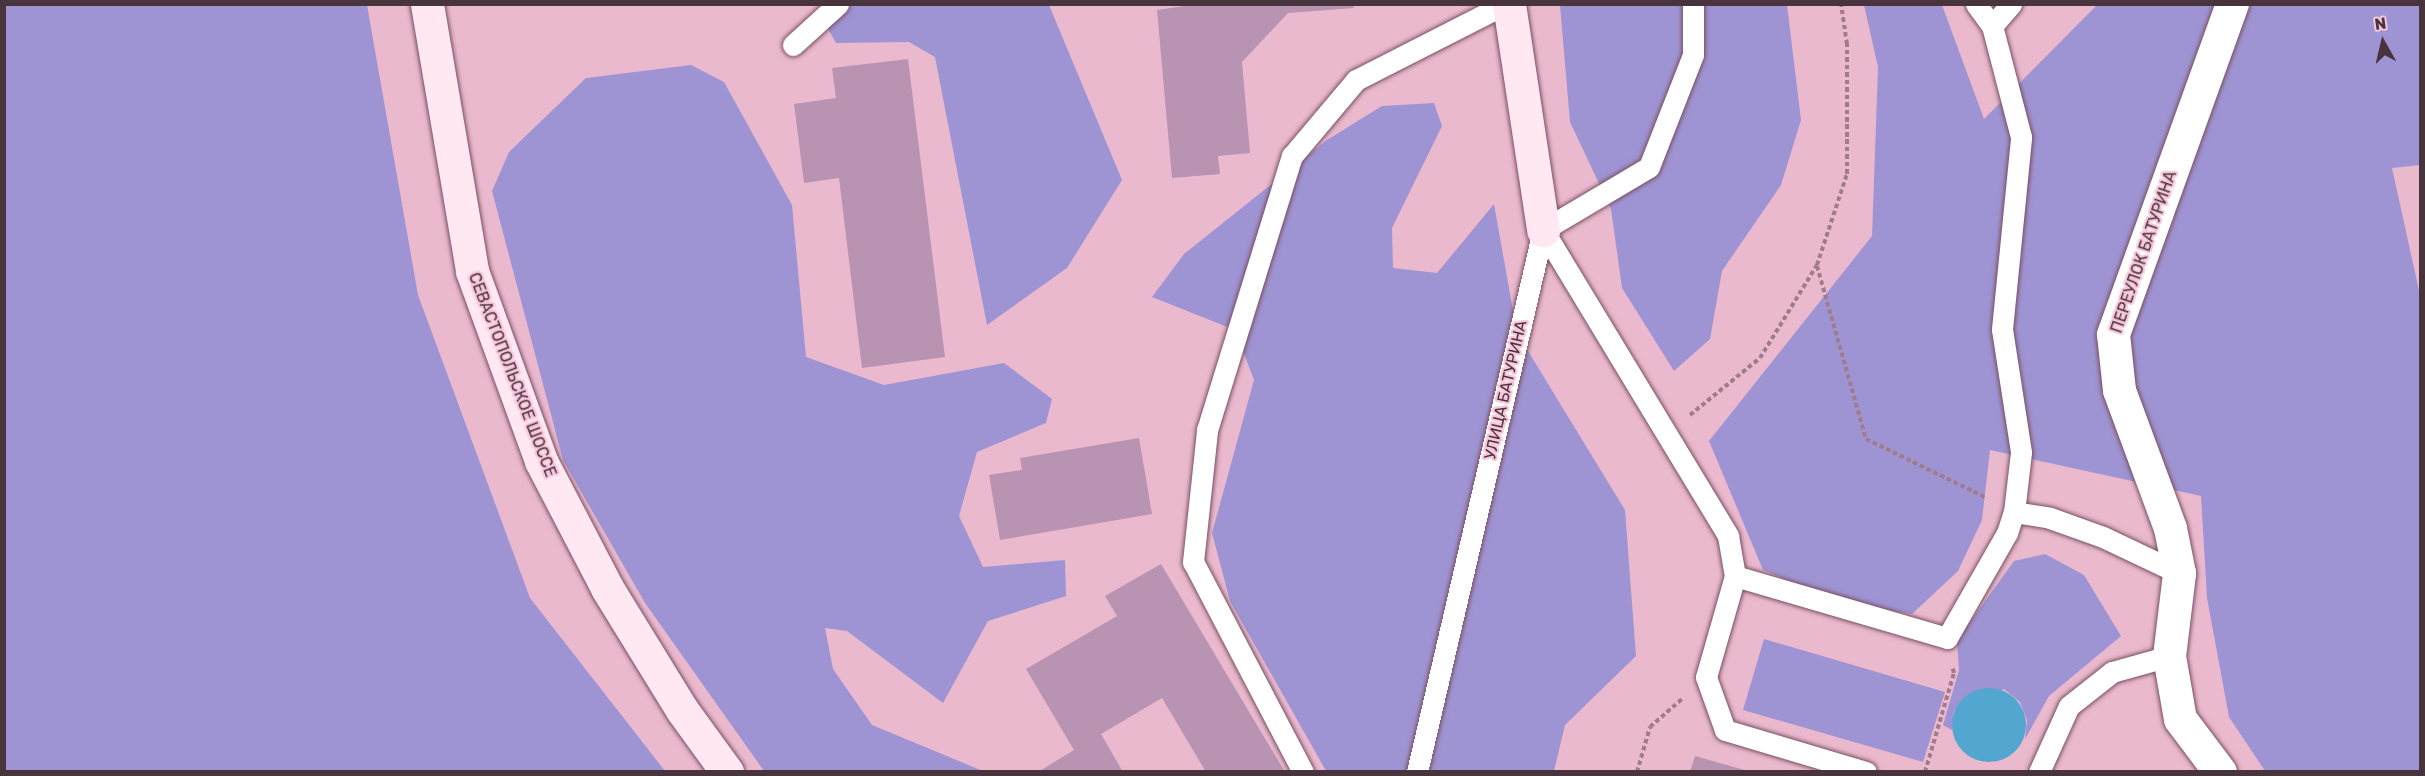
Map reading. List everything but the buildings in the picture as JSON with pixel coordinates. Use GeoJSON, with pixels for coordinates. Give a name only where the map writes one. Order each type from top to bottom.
{"type":"FeatureCollection","features":[{"type":"Feature","properties":{"kind":"main road","name":"СЕВАСТОПОЛЬСКОЕ ШОССЕ"},"geometry":{"type":"LineString","coordinates":[[428,4],[471,271],[541,461],[607,588],[682,710],[727,771]]}},
{"type":"Feature","properties":{"kind":"main road","name":"УЛИЦА БАТУРИНА"},"geometry":{"type":"LineString","coordinates":[[1507,4],[1543,230]]}},
{"type":"Feature","properties":{"kind":"street","name":"ПЕРЕУЛОК БАТУРИНА"},"geometry":{"type":"LineString","coordinates":[[2220,771],[2180,718],[2169,656],[2179,573],[2170,528],[2119,390],[2113,334],[2232,4]]}},
{"type":"Feature","properties":{"kind":"lane"},"geometry":{"type":"LineString","coordinates":[[793,45],[838,4]]}},
{"type":"Feature","properties":{"kind":"lane"},"geometry":{"type":"LineString","coordinates":[[1303,771],[1192,562],[1207,430],[1292,156],[1356,80],[1507,4]]}},
{"type":"Feature","properties":{"kind":"lane"},"geometry":{"type":"LineString","coordinates":[[1693,4],[1693,55],[1648,167],[1543,230],[1669,432],[1728,536],[1735,576],[1706,677],[1725,730],[1866,771]]}},
{"type":"Feature","properties":{"kind":"lane"},"geometry":{"type":"LineString","coordinates":[[1735,576],[1947,638],[1974,596],[2014,512],[2021,452],[2002,329],[2022,137],[1992,26],[1976,4]]}},
{"type":"Feature","properties":{"kind":"lane"},"geometry":{"type":"LineString","coordinates":[[1992,26],[2011,4]]}},
{"type":"Feature","properties":{"kind":"lane","name":"УЛИЦА БАТУРИНА"},"geometry":{"type":"LineString","coordinates":[[1417,771],[1543,230]]}},
{"type":"Feature","properties":{"kind":"lane"},"geometry":{"type":"LineString","coordinates":[[2014,512],[2050,518],[2103,537],[2179,573]]}},
{"type":"Feature","properties":{"kind":"lane"},"geometry":{"type":"LineString","coordinates":[[2039,771],[2068,706],[2112,672],[2169,656]]}},
{"type":"Feature","properties":{"kind":"path"},"geometry":{"type":"LineString","coordinates":[[1669,432],[1760,358],[1817,265],[1847,174],[1847,44],[1841,4]]}},
{"type":"Feature","properties":{"kind":"path"},"geometry":{"type":"LineString","coordinates":[[1817,265],[1866,439],[2014,512]]}},
{"type":"Feature","properties":{"kind":"path"},"geometry":{"type":"LineString","coordinates":[[1925,771],[1954,673]]}},
{"type":"Feature","properties":{"kind":"path"},"geometry":{"type":"LineString","coordinates":[[1637,771],[1650,727],[1706,677]]}},
{"type":"Feature","properties":{"kind":"shaded area"},"geometry":{"type":"Polygon","coordinates":[[[4,5],[367,5],[418,295],[530,598],[665,771],[5,771],[4,5]]]}},
{"type":"Feature","properties":{"kind":"shaded area"},"geometry":{"type":"Polygon","coordinates":[[[822,5],[1049,5],[1122,180],[1067,268],[987,325],[935,57],[909,42],[836,43],[822,18],[822,5]]]}},
{"type":"Feature","properties":{"kind":"shaded area"},"geometry":{"type":"Polygon","coordinates":[[[1560,5],[1787,5],[1801,120],[1781,185],[1722,271],[1710,339],[1674,371],[1622,288],[1611,209],[1570,122],[1560,5]]]}},
{"type":"Feature","properties":{"kind":"shaded area"},"geometry":{"type":"Polygon","coordinates":[[[1864,5],[1942,5],[1984,119],[2097,5],[2420,5],[2420,165],[2392,168],[2420,295],[2420,771],[2265,771],[2229,717],[2207,598],[2201,496],[1990,450],[1982,520],[1958,571],[1912,614],[1841,602],[1763,570],[1709,441],[1872,236],[1878,67],[1864,5]]]}},
{"type":"Feature","properties":{"kind":"shaded area"},"geometry":{"type":"Polygon","coordinates":[[[691,65],[724,82],[792,205],[806,357],[884,385],[1004,363],[1052,399],[1046,423],[977,452],[959,516],[983,567],[1065,560],[1066,596],[988,621],[943,703],[847,631],[825,628],[833,669],[872,725],[983,771],[764,771],[645,603],[563,460],[492,191],[509,152],[586,78],[691,65]]]}},
{"type":"Feature","properties":{"kind":"shaded area"},"geometry":{"type":"Polygon","coordinates":[[[1434,103],[1442,126],[1392,228],[1393,268],[1437,273],[1494,204],[1517,333],[1625,510],[1636,656],[1565,725],[1554,771],[1326,771],[1230,601],[1212,533],[1254,380],[1235,330],[1152,297],[1184,254],[1327,140],[1382,106],[1434,103]]]}},
{"type":"Feature","properties":{"kind":"shaded area"},"geometry":{"type":"Polygon","coordinates":[[[2045,554],[2084,575],[2121,636],[2049,696],[2025,739],[2027,720],[2020,702],[2004,689],[1954,711],[1952,730],[1943,725],[1959,670],[1957,640],[2014,561],[2045,554]]]}},
{"type":"Feature","properties":{"kind":"shaded area"},"geometry":{"type":"Polygon","coordinates":[[[1764,639],[1945,692],[1923,762],[1743,710],[1764,639]]]}},
{"type":"Feature","properties":{"kind":"water"},"geometry":{"type":"Polygon","coordinates":[[[1989,688],[2010,694],[2020,704],[2026,725],[2020,746],[2010,756],[1989,762],[1968,756],[1958,746],[1952,725],[1958,704],[1968,694],[1989,688]]]}}]}
